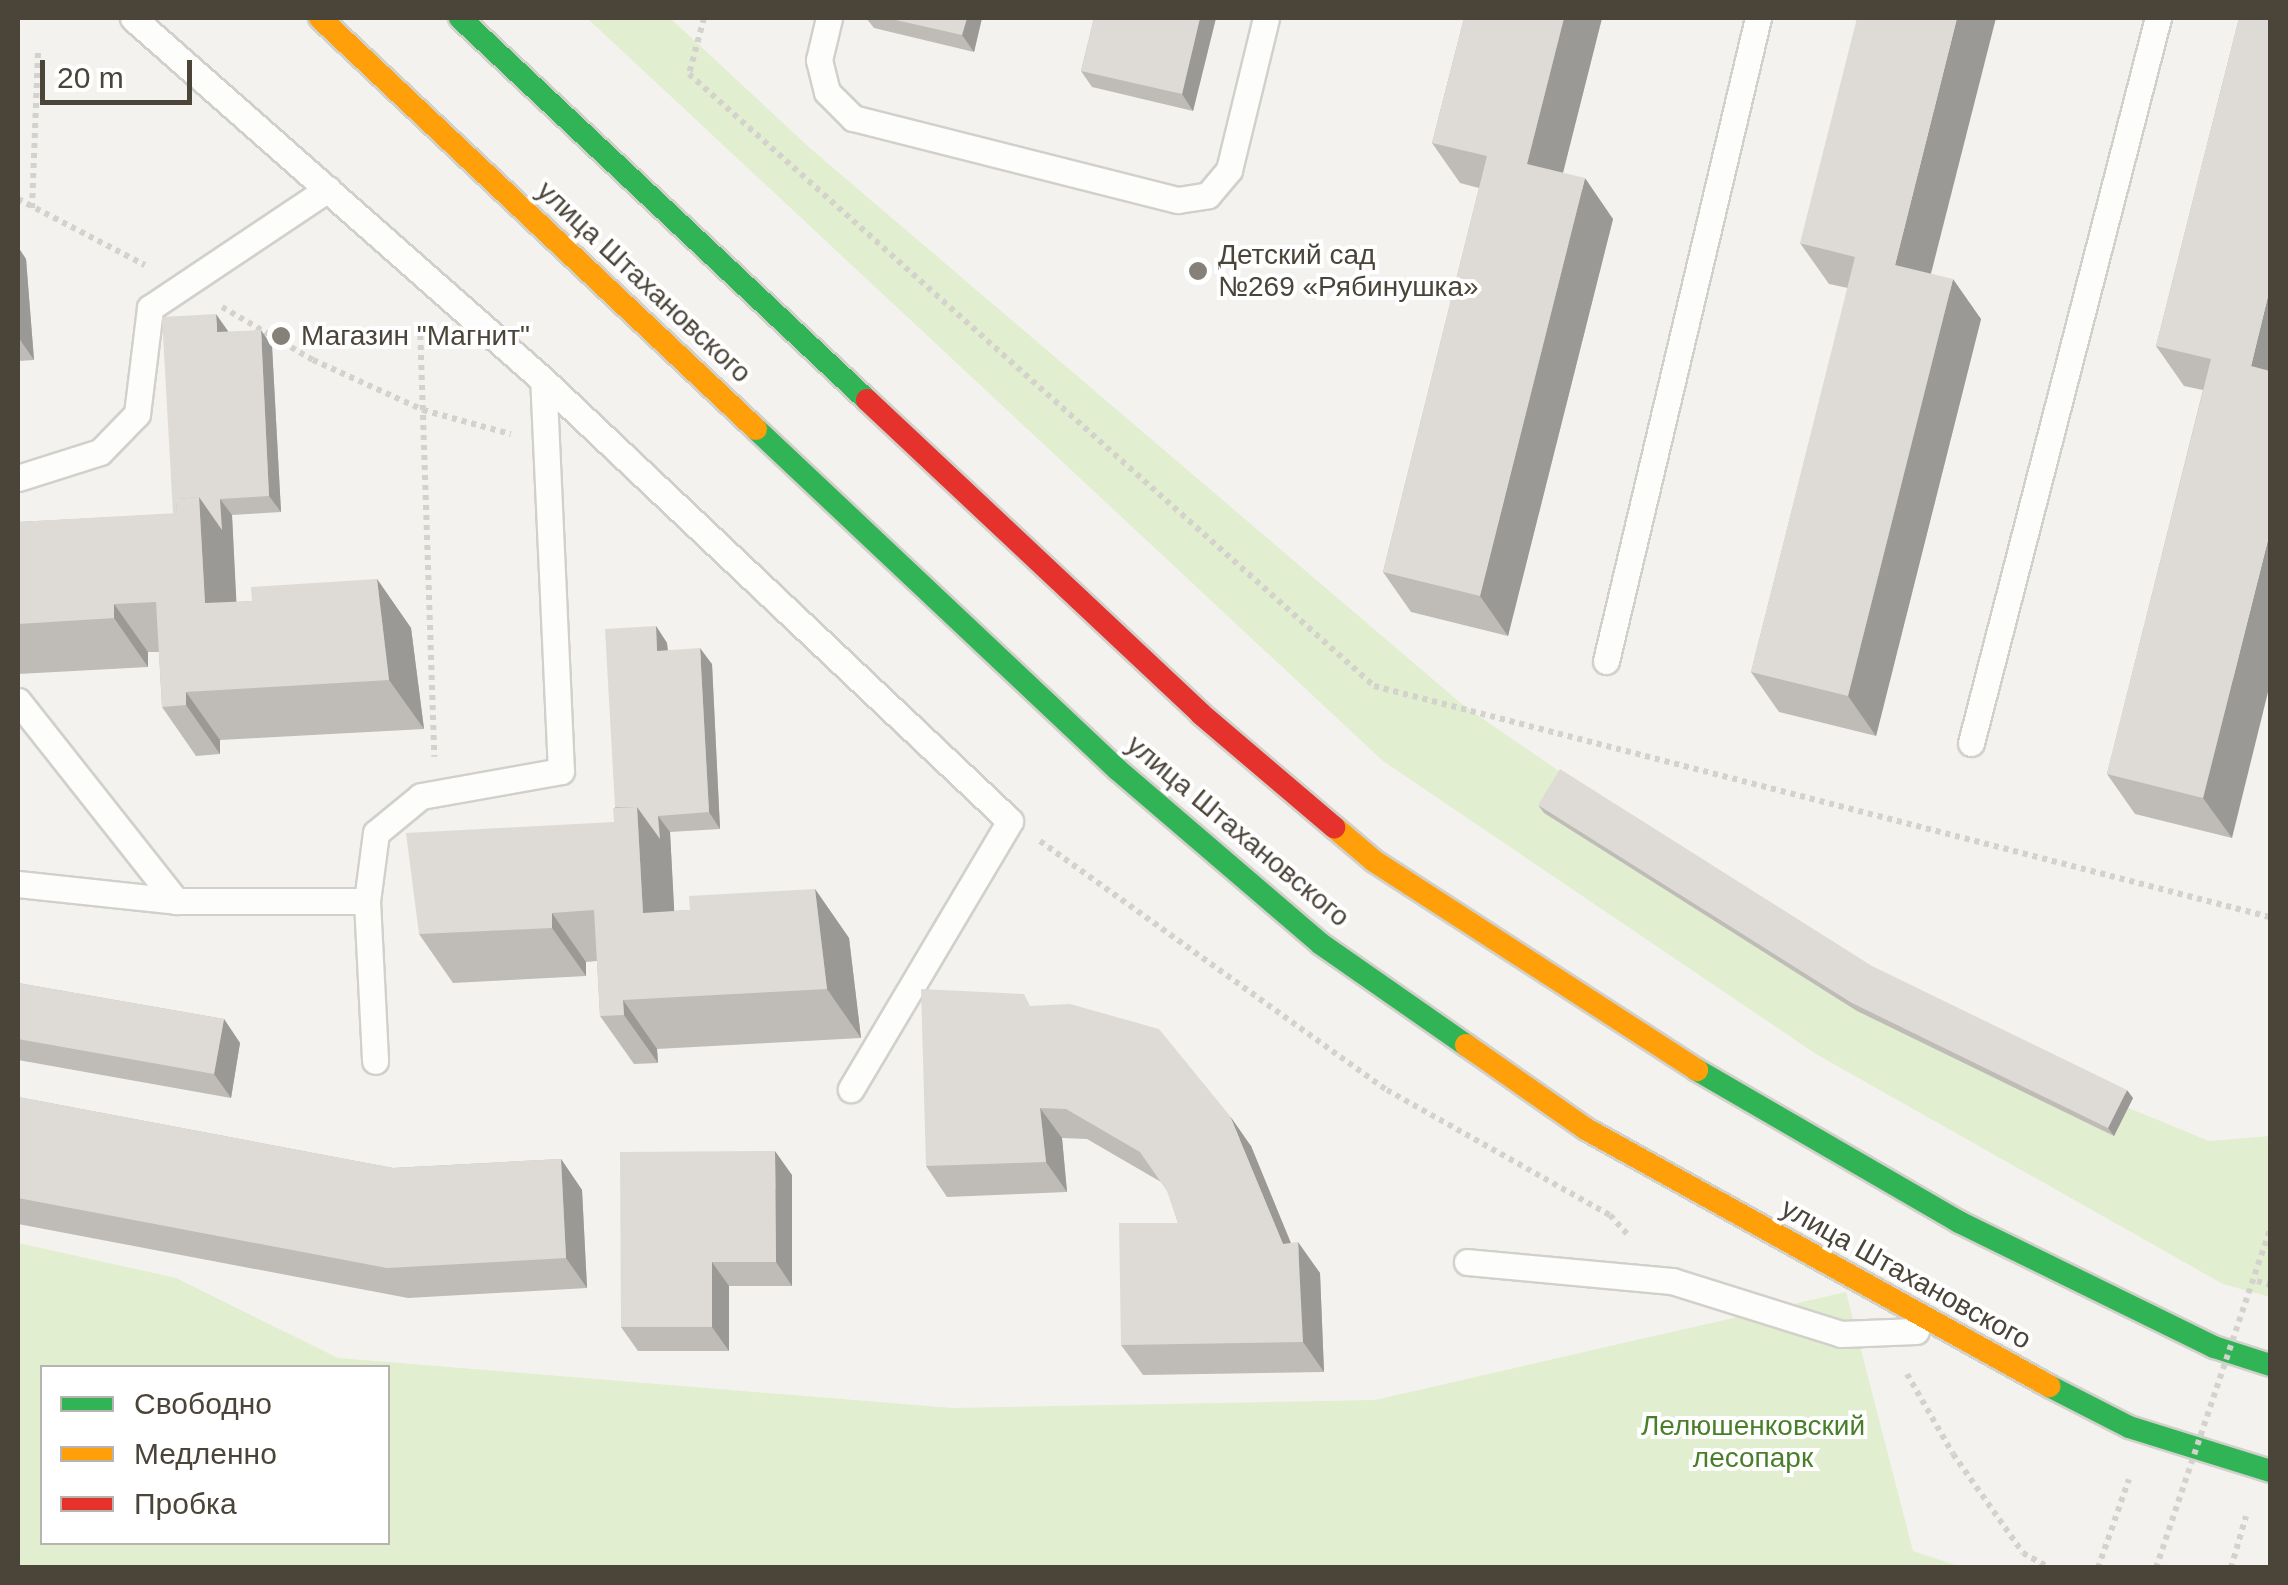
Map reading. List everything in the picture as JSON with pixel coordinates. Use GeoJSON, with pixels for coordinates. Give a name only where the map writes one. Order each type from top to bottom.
{"type":"FeatureCollection","features":[{"type":"Feature","properties":{"kind":"main road","name":"улица Штахановского"},"geometry":{"type":"LineString","coordinates":[[320,18],[1118,770],[1321,944],[1586,1129],[1941,1330],[2130,1427],[2270,1471]]}},
{"type":"Feature","properties":{"kind":"main road"},"geometry":{"type":"LineString","coordinates":[[460,18],[1201,714],[1374,861],[1656,1046],[1959,1222],[2214,1348],[2270,1365]]}},
{"type":"Feature","properties":{"kind":"lane"},"geometry":{"type":"LineString","coordinates":[[133,18],[543,380],[1010,821],[850,1089]]}},
{"type":"Feature","properties":{"kind":"lane"},"geometry":{"type":"LineString","coordinates":[[829,18],[819,60],[827,92],[854,118],[1178,200],[1208,195],[1229,170],[1266,18]]}},
{"type":"Feature","properties":{"kind":"lane"},"geometry":{"type":"LineString","coordinates":[[1606,660],[1758,18]]}},
{"type":"Feature","properties":{"kind":"lane"},"geometry":{"type":"LineString","coordinates":[[1971,743],[2158,18]]}},
{"type":"Feature","properties":{"kind":"lane"},"geometry":{"type":"LineString","coordinates":[[21,472],[100,452],[136,414],[150,308],[328,189]]}},
{"type":"Feature","properties":{"kind":"lane"},"geometry":{"type":"LineString","coordinates":[[376,1061],[366,900],[376,832],[421,796],[561,771],[543,380]]}},
{"type":"Feature","properties":{"kind":"lane"},"geometry":{"type":"LineString","coordinates":[[18,701],[176,901]]}},
{"type":"Feature","properties":{"kind":"lane"},"geometry":{"type":"LineString","coordinates":[[18,884],[176,901],[366,900]]}},
{"type":"Feature","properties":{"kind":"lane"},"geometry":{"type":"LineString","coordinates":[[1468,1262],[1672,1281],[1841,1334],[1941,1330]]}},
{"type":"Feature","properties":{"kind":"path"},"geometry":{"type":"LineString","coordinates":[[704,18],[689,74],[1374,686],[2270,917]]}},
{"type":"Feature","properties":{"kind":"path"},"geometry":{"type":"LineString","coordinates":[[32,209],[38,50]]}},
{"type":"Feature","properties":{"kind":"path"},"geometry":{"type":"LineString","coordinates":[[18,199],[185,285],[312,360],[423,410],[546,443]]}},
{"type":"Feature","properties":{"kind":"path"},"geometry":{"type":"LineString","coordinates":[[418,269],[436,794]]}},
{"type":"Feature","properties":{"kind":"path"},"geometry":{"type":"LineString","coordinates":[[1010,821],[1387,1090],[1610,1215],[1672,1281]]}},
{"type":"Feature","properties":{"kind":"path"},"geometry":{"type":"LineString","coordinates":[[2156,1568],[2257,1282],[2270,1230]]}},
{"type":"Feature","properties":{"kind":"path"},"geometry":{"type":"LineString","coordinates":[[2257,1282],[2270,1285]]}},
{"type":"Feature","properties":{"kind":"path"},"geometry":{"type":"LineString","coordinates":[[1901,1364],[1953,1454],[2023,1554],[2050,1568]]}},
{"type":"Feature","properties":{"kind":"path"},"geometry":{"type":"LineString","coordinates":[[2098,1568],[2130,1478],[2146,1484]]}},
{"type":"Feature","properties":{"kind":"path"},"geometry":{"type":"LineString","coordinates":[[2162,1490],[2195,1502]]}},
{"type":"Feature","properties":{"kind":"path"},"geometry":{"type":"LineString","coordinates":[[2232,1568],[2250,1502]]}},
{"type":"Feature","properties":{"kind":"path"},"geometry":{"type":"LineString","coordinates":[[2228,1514],[2244,1520]]}},
{"type":"Feature","properties":{"kind":"green space"},"geometry":{"type":"Polygon","coordinates":[[[587,18],[670,18],[811,149],[1463,705],[1929,1026],[2209,1141],[2270,1136],[2270,1297],[2223,1284],[1816,1054],[1383,761],[587,18]]]}},
{"type":"Feature","properties":{"kind":"green space","name":"Лелюшенковский лесопарк"},"geometry":{"type":"Polygon","coordinates":[[[18,1243],[176,1278],[338,1358],[952,1408],[1375,1400],[1846,1292],[1913,1551],[1961,1567],[18,1568],[18,1243]]]}},
{"type":"Feature","properties":{"kind":"building"},"geometry":{"type":"Polygon","coordinates":[[[887,18],[967,18],[962,35],[887,18]]]}},
{"type":"Feature","properties":{"kind":"building"},"geometry":{"type":"Polygon","coordinates":[[[1094,18],[1200,18],[1182,94],[1081,71],[1094,18]]]}},
{"type":"Feature","properties":{"kind":"building"},"geometry":{"type":"Polygon","coordinates":[[[1464,18],[1564,18],[1527,164],[1585,178],[1480,596],[1383,572],[1487,156],[1432,143],[1464,18]]]}},
{"type":"Feature","properties":{"kind":"building"},"geometry":{"type":"Polygon","coordinates":[[[1857,18],[1957,18],[1895,265],[1953,279],[1848,696],[1751,672],[1855,257],[1800,243],[1857,18]]]}},
{"type":"Feature","properties":{"kind":"building"},"geometry":{"type":"Polygon","coordinates":[[[2239,18],[2270,18],[2270,288],[2251,366],[2270,371],[2270,532],[2203,798],[2107,774],[2211,359],[2156,346],[2239,18]]]}},
{"type":"Feature","properties":{"kind":"building"},"geometry":{"type":"Polygon","coordinates":[[[216,314],[217,332],[261,330],[269,496],[220,499],[222,530],[199,497],[176,499],[177,513],[173,514],[162,317],[216,314]]]}},
{"type":"Feature","properties":{"kind":"building"},"geometry":{"type":"Polygon","coordinates":[[[199,497],[205,603],[252,601],[251,587],[377,579],[389,680],[186,692],[186,705],[162,707],[156,602],[114,604],[114,618],[18,624],[18,522],[177,513],[176,499],[199,497]]]}},
{"type":"Feature","properties":{"kind":"building"},"geometry":{"type":"Polygon","coordinates":[[[656,626],[657,651],[700,648],[709,812],[658,816],[660,839],[637,807],[615,807],[605,629],[656,626]]]}},
{"type":"Feature","properties":{"kind":"building"},"geometry":{"type":"Polygon","coordinates":[[[1560,769],[1872,966],[2127,1090],[2108,1128],[1852,1003],[1538,805],[1560,769]]]}},
{"type":"Feature","properties":{"kind":"building"},"geometry":{"type":"Polygon","coordinates":[[[637,807],[643,913],[690,910],[689,896],[815,889],[827,989],[623,1000],[624,1015],[600,1016],[594,910],[552,913],[552,928],[419,934],[406,833],[614,822],[613,808],[637,807]]]}},
{"type":"Feature","properties":{"kind":"building"},"geometry":{"type":"Polygon","coordinates":[[[18,983],[224,1019],[214,1074],[18,1039],[18,983]]]}},
{"type":"Feature","properties":{"kind":"building"},"geometry":{"type":"Polygon","coordinates":[[[921,989],[1024,994],[1030,1006],[1070,1004],[1159,1029],[1230,1116],[1283,1244],[1298,1242],[1303,1342],[1121,1345],[1119,1223],[1178,1223],[1167,1191],[1140,1152],[1066,1109],[1040,1108],[1046,1162],[926,1166],[921,989]]]}},
{"type":"Feature","properties":{"kind":"building"},"geometry":{"type":"Polygon","coordinates":[[[18,1097],[393,1168],[561,1159],[566,1258],[387,1268],[18,1198],[18,1097]]]}},
{"type":"Feature","properties":{"kind":"building"},"geometry":{"type":"Polygon","coordinates":[[[775,1151],[776,1262],[712,1262],[712,1327],[621,1327],[620,1152],[775,1151]]]}},
{"type":"Feature","properties":{"kind":"traffic: fast"},"geometry":{"type":"LineString","coordinates":[[460,18],[867,400]]}},
{"type":"Feature","properties":{"kind":"traffic: fast"},"geometry":{"type":"LineString","coordinates":[[756,429],[1118,770],[1321,944],[1466,1045]]}},
{"type":"Feature","properties":{"kind":"traffic: fast"},"geometry":{"type":"LineString","coordinates":[[1697,1070],[1959,1222],[2214,1347],[2270,1365]]}},
{"type":"Feature","properties":{"kind":"traffic: fast"},"geometry":{"type":"LineString","coordinates":[[2049,1386],[2129,1427],[2270,1471]]}},
{"type":"Feature","properties":{"kind":"traffic: slow"},"geometry":{"type":"LineString","coordinates":[[320,18],[756,429]]}},
{"type":"Feature","properties":{"kind":"traffic: slow"},"geometry":{"type":"LineString","coordinates":[[1334,827],[1374,861],[1697,1070]]}},
{"type":"Feature","properties":{"kind":"traffic: slow"},"geometry":{"type":"LineString","coordinates":[[1466,1045],[1586,1129],[2049,1386]]}},
{"type":"Feature","properties":{"kind":"traffic: jam"},"geometry":{"type":"LineString","coordinates":[[867,400],[1201,714],[1334,827]]}},
{"type":"Feature","properties":{"kind":"place","name":"Детский сад №269 «Рябинушка»"},"geometry":{"type":"Point","coordinates":[1198,271]}},
{"type":"Feature","properties":{"kind":"place","name":"Магазин \"Магнит\""},"geometry":{"type":"Point","coordinates":[281,336]}}]}
